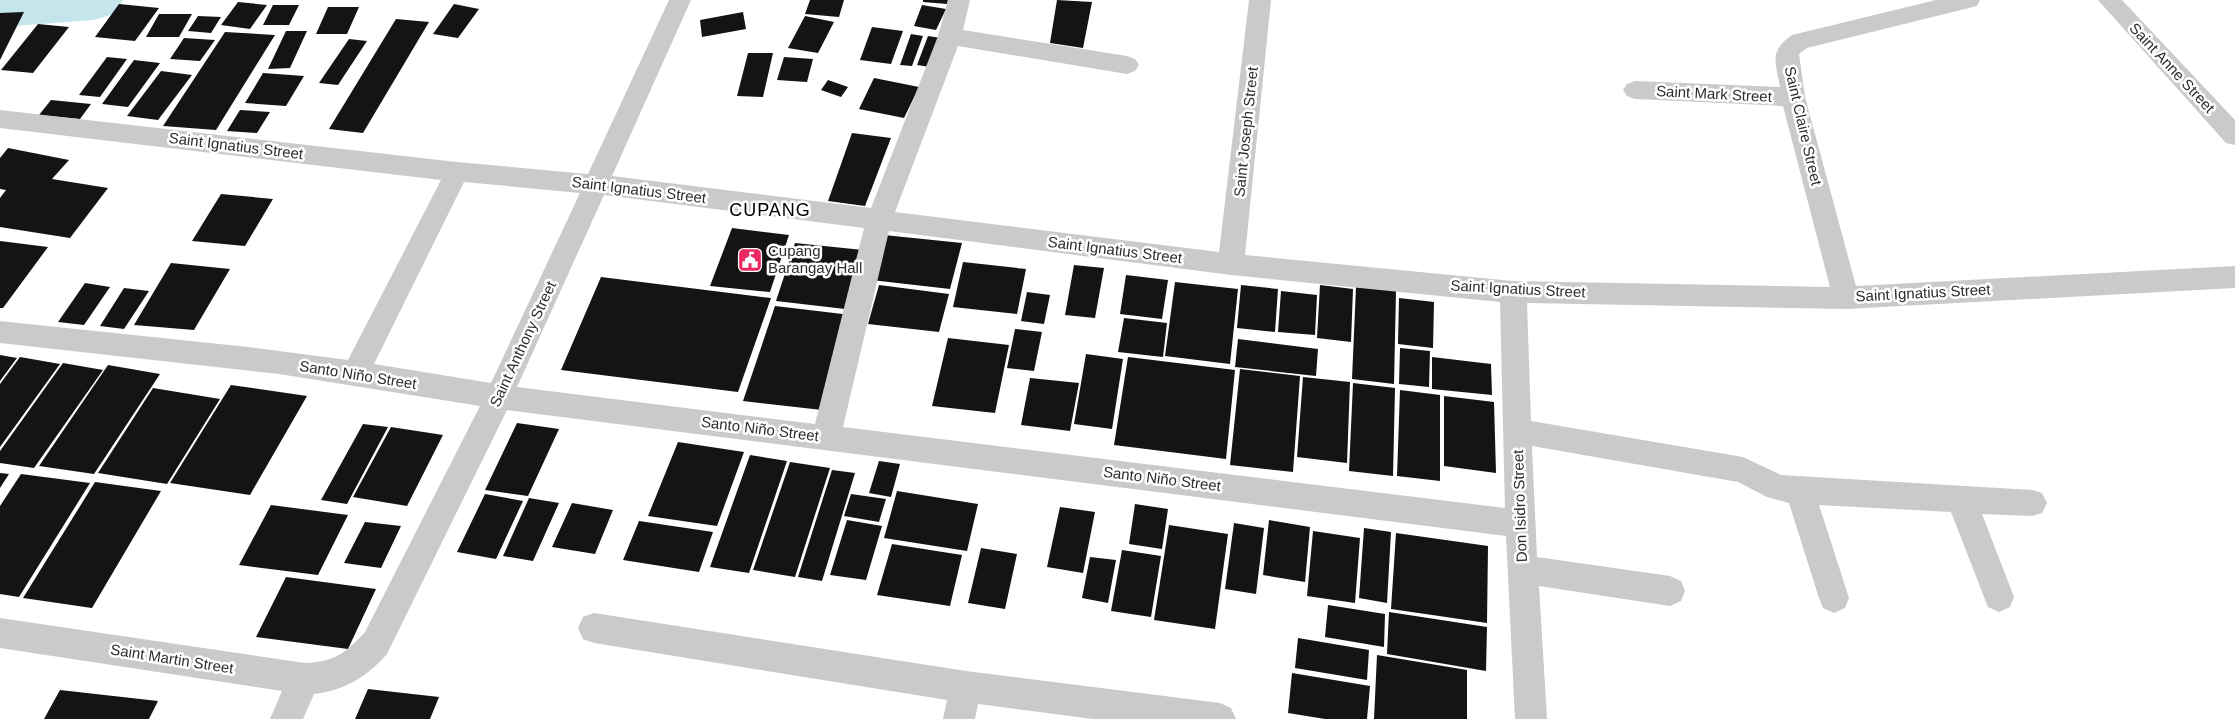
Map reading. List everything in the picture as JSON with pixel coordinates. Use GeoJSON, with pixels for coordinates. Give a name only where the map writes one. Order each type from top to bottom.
{"type":"FeatureCollection","features":[{"type":"Feature","properties":{"kind":"street","name":"Saint Anthony Street"},"geometry":{"type":"LineString","coordinates":[[343,672],[366,655],[376,643],[499,397],[680,0]]}},
{"type":"Feature","properties":{"kind":"street"},"geometry":{"type":"LineString","coordinates":[[826,437],[879,221],[950,36],[959,0]]}},
{"type":"Feature","properties":{"kind":"street","name":"Saint Joseph Street"},"geometry":{"type":"LineString","coordinates":[[1231,264],[1260,0]]}},
{"type":"Feature","properties":{"kind":"street","name":"Saint Claire Street"},"geometry":{"type":"LineString","coordinates":[[1846,298],[1793,97],[1787,57],[1788,50],[1792,45],[1800,41],[1969,0]]}},
{"type":"Feature","properties":{"kind":"street","name":"Saint Anne Street"},"geometry":{"type":"LineString","coordinates":[[2109,0],[2235,136]]}},
{"type":"Feature","properties":{"kind":"street"},"geometry":{"type":"LineString","coordinates":[[950,36],[1127,65]]}},
{"type":"Feature","properties":{"kind":"street","name":"Saint Mark Street"},"geometry":{"type":"LineString","coordinates":[[1635,90],[1793,97]]}},
{"type":"Feature","properties":{"kind":"street","name":"Saint Ignatius Street"},"geometry":{"type":"LineString","coordinates":[[0,119],[457,172],[595,184],[1231,264],[1513,292],[1846,298],[2235,276]]}},
{"type":"Feature","properties":{"kind":"street"},"geometry":{"type":"LineString","coordinates":[[356,373],[457,172]]}},
{"type":"Feature","properties":{"kind":"street","name":"Don Isidro Street"},"geometry":{"type":"LineString","coordinates":[[1513,292],[1520,524],[1531,719]]}},
{"type":"Feature","properties":{"kind":"street","name":"Santo Niño Street"},"geometry":{"type":"LineString","coordinates":[[0,332],[86,343],[250,359],[356,373],[499,397],[1520,524]]}},
{"type":"Feature","properties":{"kind":"street"},"geometry":{"type":"LineString","coordinates":[[1518,431],[1743,470],[1776,488],[1800,491],[2032,502]]}},
{"type":"Feature","properties":{"kind":"street"},"geometry":{"type":"LineString","coordinates":[[1800,491],[1834,598]]}},
{"type":"Feature","properties":{"kind":"street"},"geometry":{"type":"LineString","coordinates":[[1961,499],[1999,597]]}},
{"type":"Feature","properties":{"kind":"street"},"geometry":{"type":"LineString","coordinates":[[1522,569],[1670,591]]}},
{"type":"Feature","properties":{"kind":"street"},"geometry":{"type":"LineString","coordinates":[[594,628],[966,687],[1220,719]]}},
{"type":"Feature","properties":{"kind":"street","name":"Saint Martin Street"},"geometry":{"type":"LineString","coordinates":[[0,633],[305,679],[322,679],[343,672]]}},
{"type":"Feature","properties":{"kind":"street"},"geometry":{"type":"LineString","coordinates":[[286,719],[305,679]]}},
{"type":"Feature","properties":{"kind":"street"},"geometry":{"type":"LineString","coordinates":[[959,719],[966,687]]}},
{"type":"Feature","properties":{"kind":"building"},"geometry":{"type":"Polygon","coordinates":[[[810,0],[844,0],[839,17],[805,14],[810,0]]]}},
{"type":"Feature","properties":{"kind":"building"},"geometry":{"type":"Polygon","coordinates":[[[923,0],[948,0],[947,4],[923,2],[923,0]]]}},
{"type":"Feature","properties":{"kind":"building"},"geometry":{"type":"Polygon","coordinates":[[[1057,0],[1092,2],[1083,48],[1050,43],[1057,0]]]}},
{"type":"Feature","properties":{"kind":"building"},"geometry":{"type":"Polygon","coordinates":[[[238,2],[267,5],[250,29],[221,25],[238,2]]]}},
{"type":"Feature","properties":{"kind":"building"},"geometry":{"type":"Polygon","coordinates":[[[119,4],[159,8],[135,41],[95,37],[119,4]]]}},
{"type":"Feature","properties":{"kind":"building"},"geometry":{"type":"Polygon","coordinates":[[[454,4],[479,9],[458,38],[433,34],[454,4]]]}},
{"type":"Feature","properties":{"kind":"building"},"geometry":{"type":"Polygon","coordinates":[[[273,5],[299,5],[289,25],[263,25],[273,5]]]}},
{"type":"Feature","properties":{"kind":"building"},"geometry":{"type":"Polygon","coordinates":[[[922,5],[946,9],[936,30],[914,26],[922,5]]]}},
{"type":"Feature","properties":{"kind":"building"},"geometry":{"type":"Polygon","coordinates":[[[328,7],[359,7],[347,34],[316,34],[328,7]]]}},
{"type":"Feature","properties":{"kind":"building"},"geometry":{"type":"Polygon","coordinates":[[[24,12],[0,60],[0,13],[24,12]]]}},
{"type":"Feature","properties":{"kind":"building"},"geometry":{"type":"Polygon","coordinates":[[[743,12],[746,29],[702,37],[700,20],[743,12]]]}},
{"type":"Feature","properties":{"kind":"building"},"geometry":{"type":"Polygon","coordinates":[[[159,14],[192,14],[179,37],[146,37],[159,14]]]}},
{"type":"Feature","properties":{"kind":"building"},"geometry":{"type":"Polygon","coordinates":[[[198,16],[221,17],[211,33],[188,31],[198,16]]]}},
{"type":"Feature","properties":{"kind":"building"},"geometry":{"type":"Polygon","coordinates":[[[805,16],[834,22],[818,53],[788,48],[805,16]]]}},
{"type":"Feature","properties":{"kind":"building"},"geometry":{"type":"Polygon","coordinates":[[[396,19],[429,22],[363,133],[329,129],[396,19]]]}},
{"type":"Feature","properties":{"kind":"building"},"geometry":{"type":"Polygon","coordinates":[[[38,24],[69,27],[33,73],[1,70],[38,24]]]}},
{"type":"Feature","properties":{"kind":"building"},"geometry":{"type":"Polygon","coordinates":[[[872,27],[903,31],[891,64],[860,60],[872,27]]]}},
{"type":"Feature","properties":{"kind":"building"},"geometry":{"type":"Polygon","coordinates":[[[286,31],[307,31],[290,68],[268,69],[286,31]]]}},
{"type":"Feature","properties":{"kind":"building"},"geometry":{"type":"Polygon","coordinates":[[[225,32],[275,35],[216,130],[163,126],[225,32]]]}},
{"type":"Feature","properties":{"kind":"building"},"geometry":{"type":"Polygon","coordinates":[[[911,34],[923,36],[912,66],[900,65],[911,34]]]}},
{"type":"Feature","properties":{"kind":"building"},"geometry":{"type":"Polygon","coordinates":[[[928,36],[941,38],[930,67],[917,65],[928,36]]]}},
{"type":"Feature","properties":{"kind":"building"},"geometry":{"type":"Polygon","coordinates":[[[184,38],[215,40],[200,61],[170,59],[184,38]]]}},
{"type":"Feature","properties":{"kind":"building"},"geometry":{"type":"Polygon","coordinates":[[[349,39],[367,41],[338,85],[319,83],[349,39]]]}},
{"type":"Feature","properties":{"kind":"building"},"geometry":{"type":"Polygon","coordinates":[[[748,53],[773,53],[763,97],[737,96],[748,53]]]}},
{"type":"Feature","properties":{"kind":"building"},"geometry":{"type":"Polygon","coordinates":[[[107,57],[127,59],[100,97],[79,95],[107,57]]]}},
{"type":"Feature","properties":{"kind":"building"},"geometry":{"type":"Polygon","coordinates":[[[784,57],[813,59],[807,82],[777,80],[784,57]]]}},
{"type":"Feature","properties":{"kind":"building"},"geometry":{"type":"Polygon","coordinates":[[[134,60],[160,63],[128,107],[102,104],[134,60]]]}},
{"type":"Feature","properties":{"kind":"building"},"geometry":{"type":"Polygon","coordinates":[[[161,71],[192,75],[158,120],[127,116],[161,71]]]}},
{"type":"Feature","properties":{"kind":"building"},"geometry":{"type":"Polygon","coordinates":[[[263,73],[304,76],[286,106],[245,103],[263,73]]]}},
{"type":"Feature","properties":{"kind":"building"},"geometry":{"type":"Polygon","coordinates":[[[874,78],[919,87],[904,118],[859,109],[874,78]]]}},
{"type":"Feature","properties":{"kind":"building"},"geometry":{"type":"Polygon","coordinates":[[[828,80],[848,87],[841,97],[821,90],[828,80]]]}},
{"type":"Feature","properties":{"kind":"building"},"geometry":{"type":"Polygon","coordinates":[[[51,100],[91,104],[80,119],[39,115],[51,100]]]}},
{"type":"Feature","properties":{"kind":"building"},"geometry":{"type":"Polygon","coordinates":[[[240,110],[270,112],[257,133],[227,131],[240,110]]]}},
{"type":"Feature","properties":{"kind":"building"},"geometry":{"type":"Polygon","coordinates":[[[852,133],[891,138],[865,206],[828,201],[852,133]]]}},
{"type":"Feature","properties":{"kind":"building"},"geometry":{"type":"Polygon","coordinates":[[[8,148],[69,160],[52,179],[108,188],[70,238],[0,227],[0,198],[6,190],[0,189],[0,158],[8,148]]]}},
{"type":"Feature","properties":{"kind":"building"},"geometry":{"type":"Polygon","coordinates":[[[221,194],[273,199],[245,246],[192,241],[221,194]]]}},
{"type":"Feature","properties":{"kind":"building","name":"Cupang Barangay Hall"},"geometry":{"type":"Polygon","coordinates":[[[732,228],[789,235],[770,292],[710,286],[732,228]]]}},
{"type":"Feature","properties":{"kind":"building"},"geometry":{"type":"Polygon","coordinates":[[[884,235],[962,243],[950,289],[871,280],[884,235]]]}},
{"type":"Feature","properties":{"kind":"building"},"geometry":{"type":"Polygon","coordinates":[[[0,241],[48,247],[3,308],[0,308],[0,241]]]}},
{"type":"Feature","properties":{"kind":"building"},"geometry":{"type":"Polygon","coordinates":[[[795,243],[863,250],[845,309],[776,301],[795,243]]]}},
{"type":"Feature","properties":{"kind":"building"},"geometry":{"type":"Polygon","coordinates":[[[963,262],[1026,269],[1017,314],[953,307],[963,262]]]}},
{"type":"Feature","properties":{"kind":"building"},"geometry":{"type":"Polygon","coordinates":[[[171,263],[230,269],[194,330],[134,325],[171,263]]]}},
{"type":"Feature","properties":{"kind":"building"},"geometry":{"type":"Polygon","coordinates":[[[1074,265],[1104,268],[1095,318],[1065,315],[1074,265]]]}},
{"type":"Feature","properties":{"kind":"building"},"geometry":{"type":"Polygon","coordinates":[[[1126,275],[1168,280],[1162,319],[1120,314],[1126,275]]]}},
{"type":"Feature","properties":{"kind":"building"},"geometry":{"type":"Polygon","coordinates":[[[601,277],[771,298],[738,392],[561,370],[601,277]]]}},
{"type":"Feature","properties":{"kind":"building"},"geometry":{"type":"Polygon","coordinates":[[[1175,282],[1238,289],[1230,364],[1165,356],[1175,282]]]}},
{"type":"Feature","properties":{"kind":"building"},"geometry":{"type":"Polygon","coordinates":[[[85,283],[110,287],[84,325],[58,322],[85,283]]]}},
{"type":"Feature","properties":{"kind":"building"},"geometry":{"type":"Polygon","coordinates":[[[879,285],[949,294],[939,332],[868,324],[879,285]]]}},
{"type":"Feature","properties":{"kind":"building"},"geometry":{"type":"Polygon","coordinates":[[[1241,285],[1278,289],[1275,332],[1237,328],[1241,285]]]}},
{"type":"Feature","properties":{"kind":"building"},"geometry":{"type":"Polygon","coordinates":[[[1320,285],[1353,289],[1351,342],[1317,338],[1320,285]]]}},
{"type":"Feature","properties":{"kind":"building"},"geometry":{"type":"Polygon","coordinates":[[[1356,287],[1396,291],[1394,384],[1352,379],[1356,287]]]}},
{"type":"Feature","properties":{"kind":"building"},"geometry":{"type":"Polygon","coordinates":[[[124,288],[149,291],[124,329],[100,326],[124,288]]]}},
{"type":"Feature","properties":{"kind":"building"},"geometry":{"type":"Polygon","coordinates":[[[1281,291],[1317,295],[1315,335],[1278,332],[1281,291]]]}},
{"type":"Feature","properties":{"kind":"building"},"geometry":{"type":"Polygon","coordinates":[[[1027,292],[1050,295],[1044,324],[1021,321],[1027,292]]]}},
{"type":"Feature","properties":{"kind":"building"},"geometry":{"type":"Polygon","coordinates":[[[1399,298],[1434,302],[1433,348],[1398,344],[1399,298]]]}},
{"type":"Feature","properties":{"kind":"building"},"geometry":{"type":"Polygon","coordinates":[[[775,306],[851,315],[822,410],[743,401],[775,306]]]}},
{"type":"Feature","properties":{"kind":"building"},"geometry":{"type":"Polygon","coordinates":[[[1124,318],[1167,323],[1163,357],[1118,352],[1124,318]]]}},
{"type":"Feature","properties":{"kind":"building"},"geometry":{"type":"Polygon","coordinates":[[[1015,329],[1042,332],[1034,371],[1007,368],[1015,329]]]}},
{"type":"Feature","properties":{"kind":"building"},"geometry":{"type":"Polygon","coordinates":[[[948,338],[1009,345],[995,413],[932,406],[948,338]]]}},
{"type":"Feature","properties":{"kind":"building"},"geometry":{"type":"Polygon","coordinates":[[[1238,339],[1318,349],[1316,376],[1235,367],[1238,339]]]}},
{"type":"Feature","properties":{"kind":"building"},"geometry":{"type":"Polygon","coordinates":[[[1400,348],[1430,351],[1429,387],[1399,384],[1400,348]]]}},
{"type":"Feature","properties":{"kind":"building"},"geometry":{"type":"Polygon","coordinates":[[[1086,354],[1123,359],[1112,429],[1074,424],[1086,354]]]}},
{"type":"Feature","properties":{"kind":"building"},"geometry":{"type":"Polygon","coordinates":[[[0,355],[17,358],[0,381],[0,355]]]}},
{"type":"Feature","properties":{"kind":"building"},"geometry":{"type":"Polygon","coordinates":[[[20,357],[60,364],[0,447],[0,384],[20,357]]]}},
{"type":"Feature","properties":{"kind":"building"},"geometry":{"type":"Polygon","coordinates":[[[1128,357],[1235,370],[1226,459],[1114,445],[1128,357]]]}},
{"type":"Feature","properties":{"kind":"building"},"geometry":{"type":"Polygon","coordinates":[[[1432,357],[1491,364],[1492,395],[1432,389],[1432,357]]]}},
{"type":"Feature","properties":{"kind":"building"},"geometry":{"type":"Polygon","coordinates":[[[63,363],[103,370],[34,468],[0,463],[0,451],[63,363]]]}},
{"type":"Feature","properties":{"kind":"building"},"geometry":{"type":"Polygon","coordinates":[[[108,365],[160,374],[94,474],[39,466],[108,365]]]}},
{"type":"Feature","properties":{"kind":"building"},"geometry":{"type":"Polygon","coordinates":[[[1240,369],[1300,376],[1293,472],[1230,465],[1240,369]]]}},
{"type":"Feature","properties":{"kind":"building"},"geometry":{"type":"Polygon","coordinates":[[[1303,377],[1350,382],[1347,463],[1297,457],[1303,377]]]}},
{"type":"Feature","properties":{"kind":"building"},"geometry":{"type":"Polygon","coordinates":[[[1030,378],[1079,383],[1070,431],[1021,425],[1030,378]]]}},
{"type":"Feature","properties":{"kind":"building"},"geometry":{"type":"Polygon","coordinates":[[[1353,383],[1395,388],[1393,476],[1349,471],[1353,383]]]}},
{"type":"Feature","properties":{"kind":"building"},"geometry":{"type":"Polygon","coordinates":[[[231,385],[307,396],[250,495],[170,483],[231,385]]]}},
{"type":"Feature","properties":{"kind":"building"},"geometry":{"type":"Polygon","coordinates":[[[153,388],[220,399],[167,484],[98,473],[153,388]]]}},
{"type":"Feature","properties":{"kind":"building"},"geometry":{"type":"Polygon","coordinates":[[[1400,390],[1440,395],[1440,481],[1397,476],[1400,390]]]}},
{"type":"Feature","properties":{"kind":"building"},"geometry":{"type":"Polygon","coordinates":[[[1444,396],[1494,402],[1496,473],[1444,466],[1444,396]]]}},
{"type":"Feature","properties":{"kind":"building"},"geometry":{"type":"Polygon","coordinates":[[[517,423],[559,429],[528,496],[485,490],[517,423]]]}},
{"type":"Feature","properties":{"kind":"building"},"geometry":{"type":"Polygon","coordinates":[[[363,424],[388,427],[347,504],[321,500],[363,424]]]}},
{"type":"Feature","properties":{"kind":"building"},"geometry":{"type":"Polygon","coordinates":[[[391,427],[443,435],[407,506],[353,497],[391,427]]]}},
{"type":"Feature","properties":{"kind":"building"},"geometry":{"type":"Polygon","coordinates":[[[678,442],[744,452],[717,526],[648,516],[678,442]]]}},
{"type":"Feature","properties":{"kind":"building"},"geometry":{"type":"Polygon","coordinates":[[[750,455],[787,461],[749,573],[710,567],[750,455]]]}},
{"type":"Feature","properties":{"kind":"building"},"geometry":{"type":"Polygon","coordinates":[[[879,461],[900,464],[891,497],[869,493],[879,461]]]}},
{"type":"Feature","properties":{"kind":"building"},"geometry":{"type":"Polygon","coordinates":[[[790,462],[830,468],[795,577],[753,570],[790,462]]]}},
{"type":"Feature","properties":{"kind":"building"},"geometry":{"type":"Polygon","coordinates":[[[832,470],[855,473],[822,581],[798,577],[832,470]]]}},
{"type":"Feature","properties":{"kind":"building"},"geometry":{"type":"Polygon","coordinates":[[[0,473],[9,474],[0,488],[0,473]]]}},
{"type":"Feature","properties":{"kind":"building"},"geometry":{"type":"Polygon","coordinates":[[[21,474],[90,483],[19,597],[0,594],[0,506],[21,474]]]}},
{"type":"Feature","properties":{"kind":"building"},"geometry":{"type":"Polygon","coordinates":[[[95,482],[161,491],[92,608],[23,598],[95,482]]]}},
{"type":"Feature","properties":{"kind":"building"},"geometry":{"type":"Polygon","coordinates":[[[897,491],[978,504],[967,551],[884,538],[897,491]]]}},
{"type":"Feature","properties":{"kind":"building"},"geometry":{"type":"Polygon","coordinates":[[[485,494],[523,501],[496,559],[457,552],[485,494]]]}},
{"type":"Feature","properties":{"kind":"building"},"geometry":{"type":"Polygon","coordinates":[[[851,494],[886,499],[879,522],[844,516],[851,494]]]}},
{"type":"Feature","properties":{"kind":"building"},"geometry":{"type":"Polygon","coordinates":[[[529,498],[559,503],[533,561],[503,556],[529,498]]]}},
{"type":"Feature","properties":{"kind":"building"},"geometry":{"type":"Polygon","coordinates":[[[572,503],[613,510],[595,554],[552,547],[572,503]]]}},
{"type":"Feature","properties":{"kind":"building"},"geometry":{"type":"Polygon","coordinates":[[[1135,504],[1168,509],[1162,549],[1129,544],[1135,504]]]}},
{"type":"Feature","properties":{"kind":"building"},"geometry":{"type":"Polygon","coordinates":[[[271,505],[348,515],[318,575],[239,565],[271,505]]]}},
{"type":"Feature","properties":{"kind":"building"},"geometry":{"type":"Polygon","coordinates":[[[1060,507],[1095,512],[1083,573],[1047,567],[1060,507]]]}},
{"type":"Feature","properties":{"kind":"building"},"geometry":{"type":"Polygon","coordinates":[[[847,520],[882,526],[866,580],[830,575],[847,520]]]}},
{"type":"Feature","properties":{"kind":"building"},"geometry":{"type":"Polygon","coordinates":[[[1269,520],[1310,527],[1305,582],[1263,575],[1269,520]]]}},
{"type":"Feature","properties":{"kind":"building"},"geometry":{"type":"Polygon","coordinates":[[[639,521],[713,532],[699,572],[623,560],[639,521]]]}},
{"type":"Feature","properties":{"kind":"building"},"geometry":{"type":"Polygon","coordinates":[[[365,522],[401,526],[381,568],[344,563],[365,522]]]}},
{"type":"Feature","properties":{"kind":"building"},"geometry":{"type":"Polygon","coordinates":[[[1234,523],[1264,528],[1256,594],[1225,589],[1234,523]]]}},
{"type":"Feature","properties":{"kind":"building"},"geometry":{"type":"Polygon","coordinates":[[[1169,525],[1228,534],[1215,629],[1154,620],[1169,525]]]}},
{"type":"Feature","properties":{"kind":"building"},"geometry":{"type":"Polygon","coordinates":[[[1364,528],[1391,532],[1387,603],[1359,598],[1364,528]]]}},
{"type":"Feature","properties":{"kind":"building"},"geometry":{"type":"Polygon","coordinates":[[[1313,531],[1360,538],[1355,603],[1307,596],[1313,531]]]}},
{"type":"Feature","properties":{"kind":"building"},"geometry":{"type":"Polygon","coordinates":[[[1396,533],[1488,546],[1487,623],[1391,609],[1396,533]]]}},
{"type":"Feature","properties":{"kind":"building"},"geometry":{"type":"Polygon","coordinates":[[[892,544],[962,555],[950,606],[877,595],[892,544]]]}},
{"type":"Feature","properties":{"kind":"building"},"geometry":{"type":"Polygon","coordinates":[[[981,548],[1017,554],[1005,609],[968,603],[981,548]]]}},
{"type":"Feature","properties":{"kind":"building"},"geometry":{"type":"Polygon","coordinates":[[[1122,550],[1161,556],[1151,617],[1111,611],[1122,550]]]}},
{"type":"Feature","properties":{"kind":"building"},"geometry":{"type":"Polygon","coordinates":[[[1090,557],[1116,560],[1108,603],[1082,598],[1090,557]]]}},
{"type":"Feature","properties":{"kind":"building"},"geometry":{"type":"Polygon","coordinates":[[[286,577],[376,589],[348,649],[256,637],[286,577]]]}},
{"type":"Feature","properties":{"kind":"building"},"geometry":{"type":"Polygon","coordinates":[[[1328,605],[1385,614],[1384,647],[1325,637],[1328,605]]]}},
{"type":"Feature","properties":{"kind":"building"},"geometry":{"type":"Polygon","coordinates":[[[1389,612],[1487,627],[1486,671],[1387,654],[1389,612]]]}},
{"type":"Feature","properties":{"kind":"building"},"geometry":{"type":"Polygon","coordinates":[[[1298,638],[1369,650],[1367,680],[1295,668],[1298,638]]]}},
{"type":"Feature","properties":{"kind":"building"},"geometry":{"type":"Polygon","coordinates":[[[1377,655],[1467,670],[1467,719],[1374,719],[1377,655]]]}},
{"type":"Feature","properties":{"kind":"building"},"geometry":{"type":"Polygon","coordinates":[[[1292,673],[1370,686],[1367,719],[1325,719],[1288,713],[1292,673]]]}},
{"type":"Feature","properties":{"kind":"building"},"geometry":{"type":"Polygon","coordinates":[[[368,689],[439,697],[430,719],[355,719],[368,689]]]}},
{"type":"Feature","properties":{"kind":"building"},"geometry":{"type":"Polygon","coordinates":[[[60,690],[158,701],[149,719],[44,719],[60,690]]]}},
{"type":"Feature","properties":{"kind":"waterway"},"geometry":{"type":"LineString","coordinates":[[0,6],[94,0]]}},
{"type":"Feature","properties":{"kind":"place","name":"Cupang Barangay Hall"},"geometry":{"type":"Point","coordinates":[750,260]}},
{"type":"Feature","properties":{"kind":"district","name":"CUPANG"},"geometry":{"type":"Point","coordinates":[770,210]}}]}
